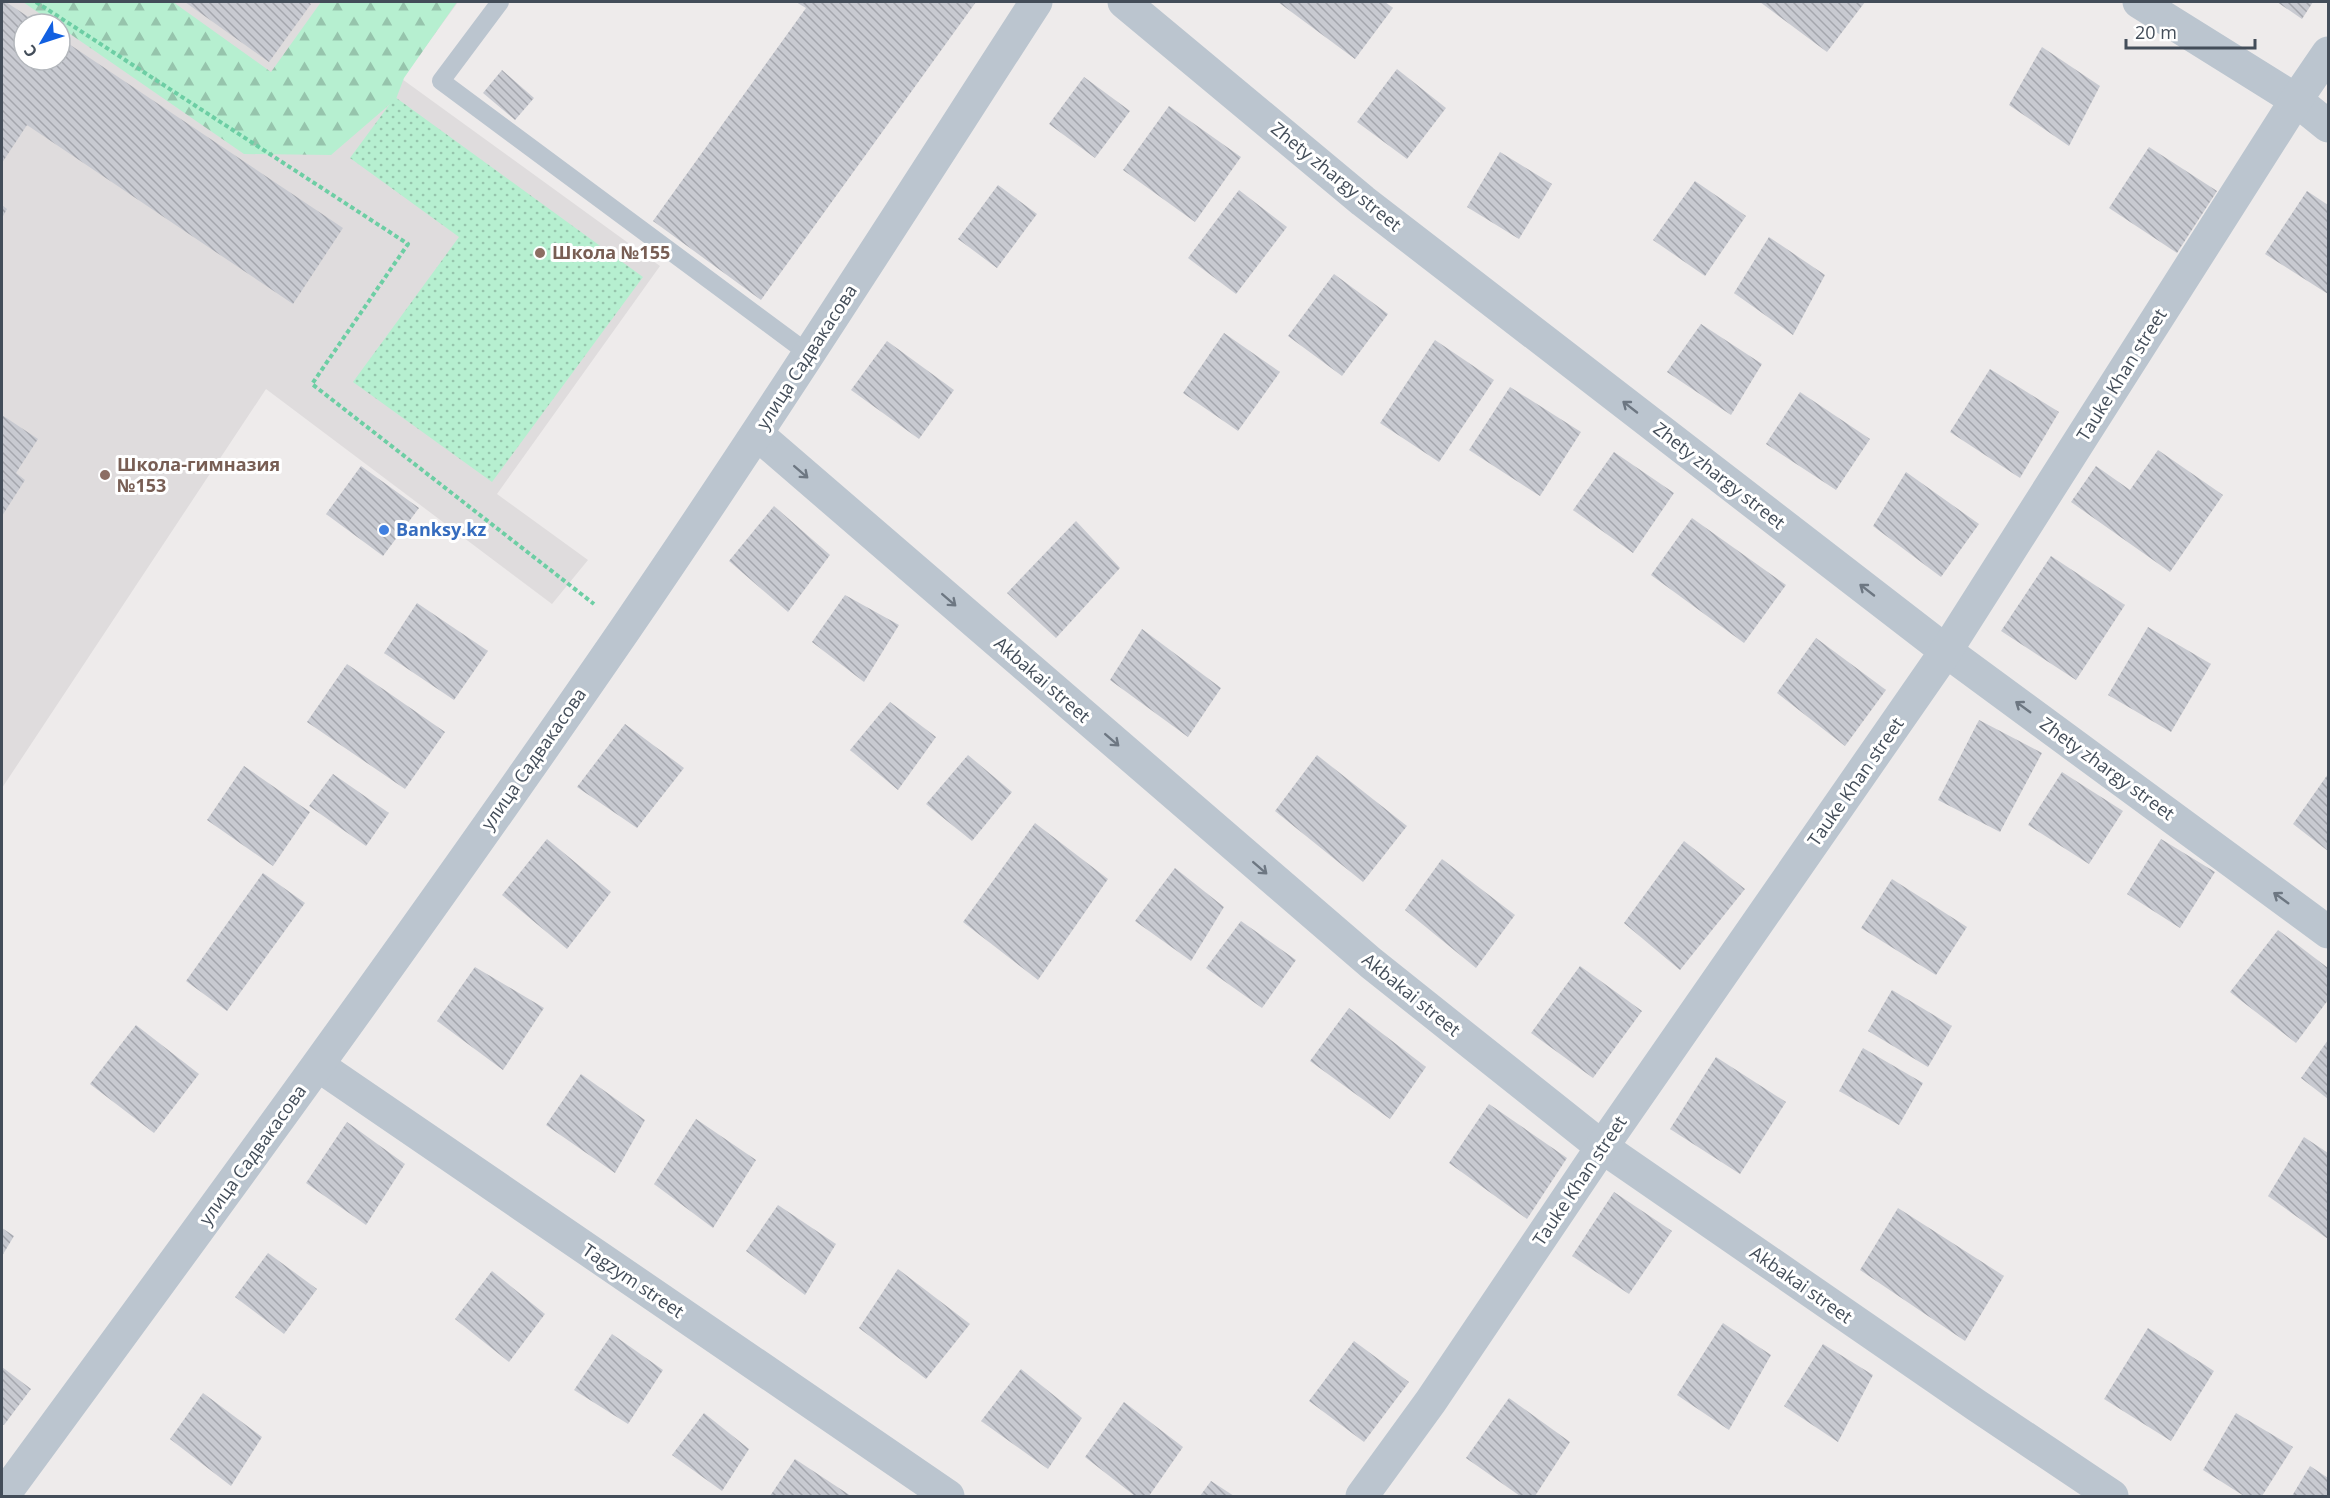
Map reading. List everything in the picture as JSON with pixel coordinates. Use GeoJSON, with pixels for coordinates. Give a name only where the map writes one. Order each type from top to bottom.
{"type":"FeatureCollection","features":[{"type":"Feature","properties":{"kind":"street","name":"улица Садвакасова"},"geometry":{"type":"LineString","coordinates":[[3,1497],[319,1066],[626,628],[757,434],[1036,2]]}},
{"type":"Feature","properties":{"kind":"street","name":"Zhety zhargy street"},"geometry":{"type":"LineString","coordinates":[[1124,2],[1363,201],[1946,651],[2328,932]]}},
{"type":"Feature","properties":{"kind":"street"},"geometry":{"type":"LineString","coordinates":[[2139,2],[2296,100],[2328,126]]}},
{"type":"Feature","properties":{"kind":"street","name":"Tauke Khan street"},"geometry":{"type":"LineString","coordinates":[[1362,1497],[1431,1401],[1602,1147],[1946,651],[2328,52]]}},
{"type":"Feature","properties":{"kind":"street","name":"Akbakai street"},"geometry":{"type":"LineString","coordinates":[[757,434],[1371,963],[1602,1147],[1976,1406],[2112,1497]]}},
{"type":"Feature","properties":{"kind":"street","name":"Tagzym street"},"geometry":{"type":"LineString","coordinates":[[319,1066],[948,1497]]}},
{"type":"Feature","properties":{"kind":"lane"},"geometry":{"type":"LineString","coordinates":[[500,2],[441,81],[809,354]]}},
{"type":"Feature","properties":{"kind":"path"},"geometry":{"type":"LineString","coordinates":[[36,2],[408,244],[312,384],[626,628]]}},
{"type":"Feature","properties":{"kind":"shaded area","name":"Школа-гимназия №153"},"geometry":{"type":"Polygon","coordinates":[[[2,2],[458,2],[402,79],[660,266],[497,494],[588,560],[552,604],[266,389],[2,788],[2,2]]]}},
{"type":"Feature","properties":{"kind":"green space"},"geometry":{"type":"Polygon","coordinates":[[[23,2],[173,2],[271,72],[321,2],[457,2],[404,78],[396,99],[331,155],[244,154],[72,35],[72,12],[38,12],[23,2]]]}},
{"type":"Feature","properties":{"kind":"green space"},"geometry":{"type":"Polygon","coordinates":[[[395,97],[643,277],[492,482],[353,382],[459,237],[350,158],[395,97]]]}},
{"type":"Feature","properties":{"kind":"building"},"geometry":{"type":"Polygon","coordinates":[[[2,2],[6,2],[21,12],[12,12],[12,72],[72,72],[72,46],[343,228],[293,304],[27,125],[2,163],[2,2]]]}},
{"type":"Feature","properties":{"kind":"building"},"geometry":{"type":"Polygon","coordinates":[[[185,2],[308,2],[311,4],[269,62],[185,2]]]}},
{"type":"Feature","properties":{"kind":"building"},"geometry":{"type":"Polygon","coordinates":[[[796,2],[976,2],[761,300],[653,221],[806,8],[796,2]]]}},
{"type":"Feature","properties":{"kind":"building"},"geometry":{"type":"Polygon","coordinates":[[[1278,2],[1385,2],[1393,8],[1355,59],[1278,2]]]}},
{"type":"Feature","properties":{"kind":"building"},"geometry":{"type":"Polygon","coordinates":[[[1760,2],[1865,2],[1827,52],[1760,2]]]}},
{"type":"Feature","properties":{"kind":"building"},"geometry":{"type":"Polygon","coordinates":[[[2277,2],[2313,2],[2302,19],[2277,2]]]}},
{"type":"Feature","properties":{"kind":"building"},"geometry":{"type":"Polygon","coordinates":[[[2042,47],[2100,86],[2069,146],[2009,105],[2042,47]]]}},
{"type":"Feature","properties":{"kind":"building"},"geometry":{"type":"Polygon","coordinates":[[[1397,69],[1446,108],[1407,159],[1357,122],[1397,69]]]}},
{"type":"Feature","properties":{"kind":"building"},"geometry":{"type":"Polygon","coordinates":[[[502,70],[534,98],[515,120],[483,93],[502,70]]]}},
{"type":"Feature","properties":{"kind":"building"},"geometry":{"type":"Polygon","coordinates":[[[1084,77],[1130,111],[1095,158],[1049,124],[1084,77]]]}},
{"type":"Feature","properties":{"kind":"building"},"geometry":{"type":"Polygon","coordinates":[[[1169,106],[1241,157],[1195,222],[1123,170],[1169,106]]]}},
{"type":"Feature","properties":{"kind":"building"},"geometry":{"type":"Polygon","coordinates":[[[2149,147],[2217,191],[2177,253],[2109,208],[2149,147]]]}},
{"type":"Feature","properties":{"kind":"building"},"geometry":{"type":"Polygon","coordinates":[[[1500,152],[1552,184],[1519,239],[1467,207],[1500,152]]]}},
{"type":"Feature","properties":{"kind":"building"},"geometry":{"type":"Polygon","coordinates":[[[1695,181],[1746,216],[1705,276],[1653,240],[1695,181]]]}},
{"type":"Feature","properties":{"kind":"building"},"geometry":{"type":"Polygon","coordinates":[[[998,185],[1037,214],[997,268],[958,239],[998,185]]]}},
{"type":"Feature","properties":{"kind":"building"},"geometry":{"type":"Polygon","coordinates":[[[1239,190],[1287,227],[1236,294],[1188,258],[1239,190]]]}},
{"type":"Feature","properties":{"kind":"building"},"geometry":{"type":"Polygon","coordinates":[[[2307,191],[2328,205],[2328,294],[2265,254],[2307,191]]]}},
{"type":"Feature","properties":{"kind":"building"},"geometry":{"type":"Polygon","coordinates":[[[2,205],[7,209],[2,218],[2,205]]]}},
{"type":"Feature","properties":{"kind":"building"},"geometry":{"type":"Polygon","coordinates":[[[1769,237],[1825,275],[1793,335],[1734,293],[1769,237]]]}},
{"type":"Feature","properties":{"kind":"building"},"geometry":{"type":"Polygon","coordinates":[[[1334,274],[1388,314],[1342,376],[1288,336],[1334,274]]]}},
{"type":"Feature","properties":{"kind":"building"},"geometry":{"type":"Polygon","coordinates":[[[1701,324],[1762,364],[1731,415],[1667,372],[1701,324]]]}},
{"type":"Feature","properties":{"kind":"building"},"geometry":{"type":"Polygon","coordinates":[[[1224,333],[1280,372],[1238,431],[1183,393],[1224,333]]]}},
{"type":"Feature","properties":{"kind":"building"},"geometry":{"type":"Polygon","coordinates":[[[1435,340],[1494,380],[1439,462],[1380,423],[1435,340]]]}},
{"type":"Feature","properties":{"kind":"building"},"geometry":{"type":"Polygon","coordinates":[[[887,341],[954,390],[919,439],[851,390],[887,341]]]}},
{"type":"Feature","properties":{"kind":"building"},"geometry":{"type":"Polygon","coordinates":[[[1990,369],[2059,412],[2020,478],[1950,432],[1990,369]]]}},
{"type":"Feature","properties":{"kind":"building"},"geometry":{"type":"Polygon","coordinates":[[[1510,387],[1581,432],[1540,496],[1469,450],[1510,387]]]}},
{"type":"Feature","properties":{"kind":"building"},"geometry":{"type":"Polygon","coordinates":[[[1800,392],[1870,439],[1836,490],[1766,444],[1800,392]]]}},
{"type":"Feature","properties":{"kind":"building"},"geometry":{"type":"Polygon","coordinates":[[[2,415],[38,439],[16,473],[25,480],[2,516],[2,415]]]}},
{"type":"Feature","properties":{"kind":"building"},"geometry":{"type":"Polygon","coordinates":[[[2158,450],[2223,495],[2170,572],[2071,502],[2096,466],[2130,490],[2158,450]]]}},
{"type":"Feature","properties":{"kind":"building"},"geometry":{"type":"Polygon","coordinates":[[[1614,452],[1674,493],[1633,553],[1573,510],[1614,452]]]}},
{"type":"Feature","properties":{"kind":"building"},"geometry":{"type":"Polygon","coordinates":[[[361,466],[419,508],[383,556],[326,514],[361,466]]]}},
{"type":"Feature","properties":{"kind":"building"},"geometry":{"type":"Polygon","coordinates":[[[1906,472],[1979,524],[1941,577],[1873,526],[1906,472]]]}},
{"type":"Feature","properties":{"kind":"building"},"geometry":{"type":"Polygon","coordinates":[[[774,506],[830,555],[788,612],[729,561],[774,506]]]}},
{"type":"Feature","properties":{"kind":"building"},"geometry":{"type":"Polygon","coordinates":[[[1692,518],[1786,585],[1744,643],[1651,575],[1692,518]]]}},
{"type":"Feature","properties":{"kind":"building"},"geometry":{"type":"Polygon","coordinates":[[[1076,521],[1120,568],[1056,638],[1007,593],[1076,521]]]}},
{"type":"Feature","properties":{"kind":"building"},"geometry":{"type":"Polygon","coordinates":[[[2051,556],[2125,605],[2076,680],[2001,631],[2051,556]]]}},
{"type":"Feature","properties":{"kind":"building"},"geometry":{"type":"Polygon","coordinates":[[[845,595],[899,625],[864,682],[812,642],[845,595]]]}},
{"type":"Feature","properties":{"kind":"building"},"geometry":{"type":"Polygon","coordinates":[[[417,603],[488,651],[454,700],[384,653],[417,603]]]}},
{"type":"Feature","properties":{"kind":"building"},"geometry":{"type":"Polygon","coordinates":[[[2148,627],[2211,664],[2171,732],[2108,695],[2148,627]]]}},
{"type":"Feature","properties":{"kind":"building"},"geometry":{"type":"Polygon","coordinates":[[[1142,629],[1221,688],[1188,737],[1110,680],[1142,629]]]}},
{"type":"Feature","properties":{"kind":"building"},"geometry":{"type":"Polygon","coordinates":[[[1816,638],[1886,690],[1845,746],[1777,693],[1816,638]]]}},
{"type":"Feature","properties":{"kind":"building"},"geometry":{"type":"Polygon","coordinates":[[[347,664],[445,732],[405,789],[307,722],[347,664]]]}},
{"type":"Feature","properties":{"kind":"building"},"geometry":{"type":"Polygon","coordinates":[[[890,702],[936,737],[898,790],[850,750],[890,702]]]}},
{"type":"Feature","properties":{"kind":"building"},"geometry":{"type":"Polygon","coordinates":[[[1979,720],[2042,753],[2000,832],[1938,800],[1979,720]]]}},
{"type":"Feature","properties":{"kind":"building"},"geometry":{"type":"Polygon","coordinates":[[[625,724],[684,768],[637,828],[577,787],[625,724]]]}},
{"type":"Feature","properties":{"kind":"building"},"geometry":{"type":"Polygon","coordinates":[[[968,755],[1012,792],[972,841],[926,804],[968,755]]]}},
{"type":"Feature","properties":{"kind":"building"},"geometry":{"type":"Polygon","coordinates":[[[1317,755],[1407,826],[1363,882],[1275,811],[1317,755]]]}},
{"type":"Feature","properties":{"kind":"building"},"geometry":{"type":"Polygon","coordinates":[[[244,766],[310,812],[273,866],[207,820],[244,766]]]}},
{"type":"Feature","properties":{"kind":"building"},"geometry":{"type":"Polygon","coordinates":[[[2062,772],[2123,811],[2089,864],[2028,825],[2062,772]]]}},
{"type":"Feature","properties":{"kind":"building"},"geometry":{"type":"Polygon","coordinates":[[[333,774],[389,813],[366,846],[309,806],[333,774]]]}},
{"type":"Feature","properties":{"kind":"building"},"geometry":{"type":"Polygon","coordinates":[[[2328,774],[2328,851],[2293,824],[2328,774]]]}},
{"type":"Feature","properties":{"kind":"building"},"geometry":{"type":"Polygon","coordinates":[[[1035,823],[1108,879],[1038,980],[963,922],[1035,823]]]}},
{"type":"Feature","properties":{"kind":"building"},"geometry":{"type":"Polygon","coordinates":[[[547,839],[611,892],[567,949],[502,895],[547,839]]]}},
{"type":"Feature","properties":{"kind":"building"},"geometry":{"type":"Polygon","coordinates":[[[2161,839],[2215,872],[2180,928],[2127,894],[2161,839]]]}},
{"type":"Feature","properties":{"kind":"building"},"geometry":{"type":"Polygon","coordinates":[[[1684,841],[1745,889],[1680,970],[1624,923],[1684,841]]]}},
{"type":"Feature","properties":{"kind":"building"},"geometry":{"type":"Polygon","coordinates":[[[1442,859],[1515,915],[1476,968],[1405,910],[1442,859]]]}},
{"type":"Feature","properties":{"kind":"building"},"geometry":{"type":"Polygon","coordinates":[[[1175,868],[1224,907],[1191,961],[1135,921],[1175,868]]]}},
{"type":"Feature","properties":{"kind":"building"},"geometry":{"type":"Polygon","coordinates":[[[263,873],[305,903],[227,1011],[186,981],[263,873]]]}},
{"type":"Feature","properties":{"kind":"building"},"geometry":{"type":"Polygon","coordinates":[[[1892,879],[1967,927],[1936,975],[1861,928],[1892,879]]]}},
{"type":"Feature","properties":{"kind":"building"},"geometry":{"type":"Polygon","coordinates":[[[1241,921],[1296,960],[1262,1008],[1206,968],[1241,921]]]}},
{"type":"Feature","properties":{"kind":"building"},"geometry":{"type":"Polygon","coordinates":[[[2278,930],[2328,968],[2328,1000],[2296,1043],[2230,992],[2278,930]]]}},
{"type":"Feature","properties":{"kind":"building"},"geometry":{"type":"Polygon","coordinates":[[[1580,966],[1642,1011],[1593,1078],[1531,1033],[1580,966]]]}},
{"type":"Feature","properties":{"kind":"building"},"geometry":{"type":"Polygon","coordinates":[[[475,967],[544,1008],[503,1070],[437,1021],[475,967]]]}},
{"type":"Feature","properties":{"kind":"building"},"geometry":{"type":"Polygon","coordinates":[[[1892,990],[1952,1026],[1928,1067],[1868,1031],[1892,990]]]}},
{"type":"Feature","properties":{"kind":"building"},"geometry":{"type":"Polygon","coordinates":[[[1349,1008],[1426,1067],[1390,1119],[1310,1061],[1349,1008]]]}},
{"type":"Feature","properties":{"kind":"building"},"geometry":{"type":"Polygon","coordinates":[[[136,1025],[199,1074],[154,1133],[90,1084],[136,1025]]]}},
{"type":"Feature","properties":{"kind":"building"},"geometry":{"type":"Polygon","coordinates":[[[2328,1040],[2328,1099],[2301,1078],[2328,1040]]]}},
{"type":"Feature","properties":{"kind":"building"},"geometry":{"type":"Polygon","coordinates":[[[1863,1048],[1923,1083],[1899,1125],[1839,1091],[1863,1048]]]}},
{"type":"Feature","properties":{"kind":"building"},"geometry":{"type":"Polygon","coordinates":[[[1716,1057],[1786,1102],[1740,1174],[1670,1129],[1716,1057]]]}},
{"type":"Feature","properties":{"kind":"building"},"geometry":{"type":"Polygon","coordinates":[[[581,1074],[645,1120],[615,1173],[546,1125],[581,1074]]]}},
{"type":"Feature","properties":{"kind":"building"},"geometry":{"type":"Polygon","coordinates":[[[1489,1104],[1567,1158],[1527,1219],[1449,1163],[1489,1104]]]}},
{"type":"Feature","properties":{"kind":"building"},"geometry":{"type":"Polygon","coordinates":[[[696,1119],[756,1160],[713,1228],[654,1184],[696,1119]]]}},
{"type":"Feature","properties":{"kind":"building"},"geometry":{"type":"Polygon","coordinates":[[[347,1122],[405,1164],[366,1225],[306,1183],[347,1122]]]}},
{"type":"Feature","properties":{"kind":"building"},"geometry":{"type":"Polygon","coordinates":[[[2304,1137],[2328,1153],[2328,1239],[2268,1196],[2304,1137]]]}},
{"type":"Feature","properties":{"kind":"building"},"geometry":{"type":"Polygon","coordinates":[[[1614,1192],[1672,1231],[1629,1294],[1572,1256],[1614,1192]]]}},
{"type":"Feature","properties":{"kind":"building"},"geometry":{"type":"Polygon","coordinates":[[[778,1205],[836,1244],[805,1295],[746,1251],[778,1205]]]}},
{"type":"Feature","properties":{"kind":"building"},"geometry":{"type":"Polygon","coordinates":[[[1898,1208],[2004,1276],[1965,1341],[1860,1270],[1898,1208]]]}},
{"type":"Feature","properties":{"kind":"building"},"geometry":{"type":"Polygon","coordinates":[[[2,1228],[14,1236],[2,1256],[2,1228]]]}},
{"type":"Feature","properties":{"kind":"building"},"geometry":{"type":"Polygon","coordinates":[[[268,1253],[317,1289],[284,1334],[235,1297],[268,1253]]]}},
{"type":"Feature","properties":{"kind":"building"},"geometry":{"type":"Polygon","coordinates":[[[898,1269],[970,1324],[926,1379],[859,1328],[898,1269]]]}},
{"type":"Feature","properties":{"kind":"building"},"geometry":{"type":"Polygon","coordinates":[[[492,1271],[545,1314],[509,1362],[455,1319],[492,1271]]]}},
{"type":"Feature","properties":{"kind":"building"},"geometry":{"type":"Polygon","coordinates":[[[1723,1323],[1771,1355],[1729,1430],[1677,1395],[1723,1323]]]}},
{"type":"Feature","properties":{"kind":"building"},"geometry":{"type":"Polygon","coordinates":[[[2148,1328],[2214,1371],[2171,1441],[2104,1399],[2148,1328]]]}},
{"type":"Feature","properties":{"kind":"building"},"geometry":{"type":"Polygon","coordinates":[[[612,1334],[663,1370],[628,1424],[574,1390],[612,1334]]]}},
{"type":"Feature","properties":{"kind":"building"},"geometry":{"type":"Polygon","coordinates":[[[1354,1341],[1409,1382],[1364,1442],[1309,1401],[1354,1341]]]}},
{"type":"Feature","properties":{"kind":"building"},"geometry":{"type":"Polygon","coordinates":[[[1823,1344],[1873,1375],[1838,1442],[1784,1406],[1823,1344]]]}},
{"type":"Feature","properties":{"kind":"building"},"geometry":{"type":"Polygon","coordinates":[[[2,1367],[31,1389],[4,1425],[2,1424],[2,1367]]]}},
{"type":"Feature","properties":{"kind":"building"},"geometry":{"type":"Polygon","coordinates":[[[1021,1369],[1082,1418],[1048,1469],[981,1421],[1021,1369]]]}},
{"type":"Feature","properties":{"kind":"building"},"geometry":{"type":"Polygon","coordinates":[[[203,1393],[262,1437],[231,1486],[170,1439],[203,1393]]]}},
{"type":"Feature","properties":{"kind":"building"},"geometry":{"type":"Polygon","coordinates":[[[1509,1398],[1570,1442],[1535,1496],[1520,1496],[1466,1458],[1509,1398]]]}},
{"type":"Feature","properties":{"kind":"building"},"geometry":{"type":"Polygon","coordinates":[[[1124,1402],[1183,1447],[1149,1496],[1135,1496],[1085,1457],[1124,1402]]]}},
{"type":"Feature","properties":{"kind":"building"},"geometry":{"type":"Polygon","coordinates":[[[704,1413],[749,1449],[722,1491],[672,1455],[704,1413]]]}},
{"type":"Feature","properties":{"kind":"building"},"geometry":{"type":"Polygon","coordinates":[[[2236,1413],[2293,1447],[2262,1496],[2244,1496],[2203,1470],[2236,1413]]]}},
{"type":"Feature","properties":{"kind":"building"},"geometry":{"type":"Polygon","coordinates":[[[795,1459],[851,1496],[770,1496],[795,1459]]]}},
{"type":"Feature","properties":{"kind":"building"},"geometry":{"type":"Polygon","coordinates":[[[2310,1466],[2328,1478],[2328,1496],[2292,1496],[2310,1466]]]}},
{"type":"Feature","properties":{"kind":"building"},"geometry":{"type":"Polygon","coordinates":[[[1211,1481],[1234,1496],[1200,1496],[1211,1481]]]}},
{"type":"Feature","properties":{"kind":"place","name":"Школа №155"},"geometry":{"type":"Point","coordinates":[540,253]}},
{"type":"Feature","properties":{"kind":"place","name":"Школа-гимназия №153"},"geometry":{"type":"Point","coordinates":[105,475]}},
{"type":"Feature","properties":{"kind":"place","name":"Banksy.kz"},"geometry":{"type":"Point","coordinates":[384,530]}}]}
